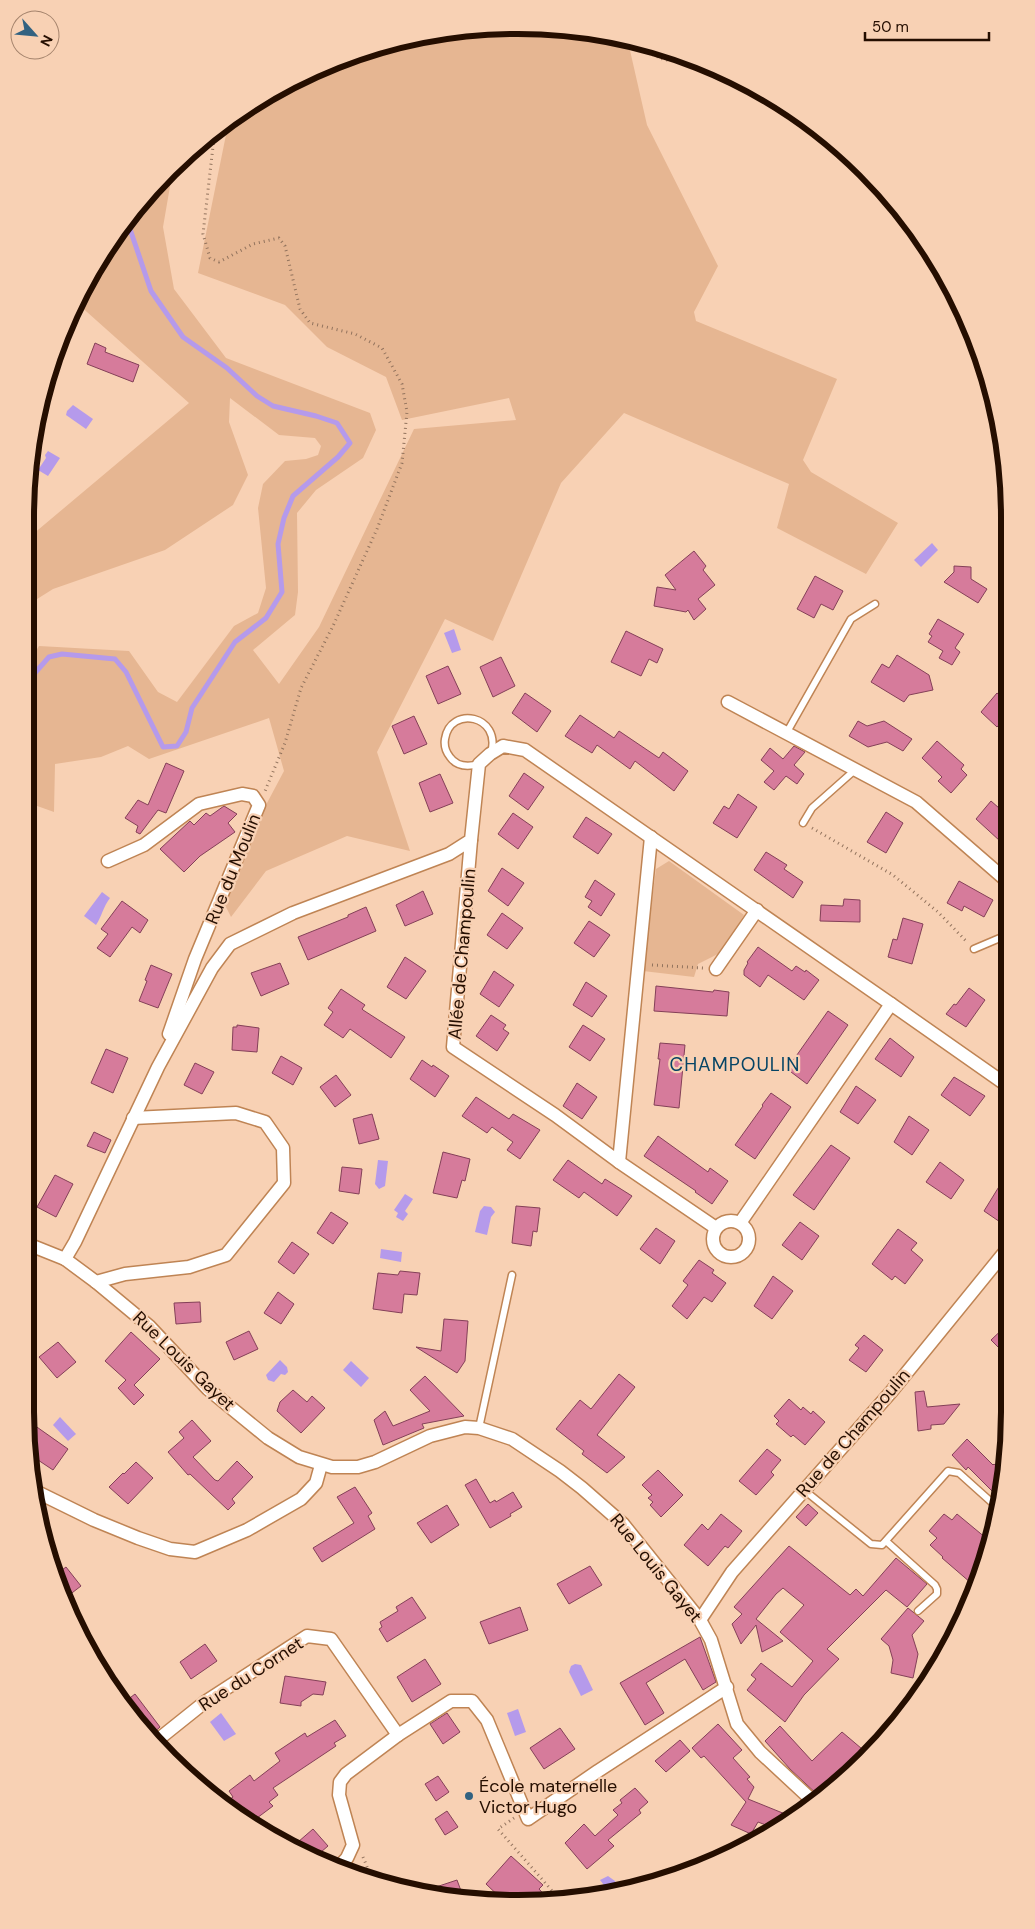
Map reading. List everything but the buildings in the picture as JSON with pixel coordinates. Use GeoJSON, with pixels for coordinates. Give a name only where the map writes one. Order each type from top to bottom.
{"type":"FeatureCollection","features":[{"type":"Feature","properties":{"kind":"street"},"geometry":{"type":"LineString","coordinates":[[728,702],[916,802],[1001,876]]}},
{"type":"Feature","properties":{"kind":"street"},"geometry":{"type":"LineString","coordinates":[[479,764],[503,746],[525,750],[1001,1081]]}},
{"type":"Feature","properties":{"kind":"street","name":"Allée de Champoulin"},"geometry":{"type":"LineString","coordinates":[[479,764],[453,1047],[555,1115],[619,1162],[716,1228]]}},
{"type":"Feature","properties":{"kind":"street","name":"Rue du Moulin"},"geometry":{"type":"LineString","coordinates":[[108,861],[144,845],[199,804],[242,794],[253,796],[259,805],[195,959],[158,1068]]}},
{"type":"Feature","properties":{"kind":"street"},"geometry":{"type":"LineString","coordinates":[[619,1162],[651,837]]}},
{"type":"Feature","properties":{"kind":"street","name":"Allée de Champoulin"},"geometry":{"type":"LineString","coordinates":[[230,944],[294,913],[449,854],[471,840]]}},
{"type":"Feature","properties":{"kind":"street"},"geometry":{"type":"LineString","coordinates":[[716,969],[757,910]]}},
{"type":"Feature","properties":{"kind":"street","name":"Rue du Moulin"},"geometry":{"type":"LineString","coordinates":[[65,1259],[75,1242],[158,1068],[212,968],[230,944]]}},
{"type":"Feature","properties":{"kind":"street"},"geometry":{"type":"LineString","coordinates":[[740,1223],[891,1004]]}},
{"type":"Feature","properties":{"kind":"street"},"geometry":{"type":"LineString","coordinates":[[96,1282],[125,1274],[189,1267],[226,1255],[284,1183],[283,1148],[265,1122],[236,1113],[133,1118]]}},
{"type":"Feature","properties":{"kind":"street"},"geometry":{"type":"LineString","coordinates":[[735,1221],[740,1223],[748,1232],[748,1244],[740,1254],[735,1256],[723,1255],[718,1251],[713,1240],[716,1228],[725,1222],[735,1221]]}},
{"type":"Feature","properties":{"kind":"street","name":"Rue Louis Gayet"},"geometry":{"type":"LineString","coordinates":[[34,1247],[65,1259],[96,1282],[149,1326],[208,1388],[283,1448],[299,1457],[321,1465],[344,1468],[358,1467],[375,1462],[430,1436],[465,1427],[479,1428],[512,1439],[528,1448],[596,1499],[623,1524],[700,1620],[711,1640],[737,1724],[760,1752],[809,1797]]}},
{"type":"Feature","properties":{"kind":"street","name":"Rue de Champoulin"},"geometry":{"type":"LineString","coordinates":[[700,1620],[732,1572],[891,1392],[1001,1257]]}},
{"type":"Feature","properties":{"kind":"street"},"geometry":{"type":"LineString","coordinates":[[41,1494],[94,1520],[138,1538],[170,1549],[195,1552],[248,1530],[301,1499],[316,1483],[321,1465]]}},
{"type":"Feature","properties":{"kind":"street","name":"Rue du Cornet"},"geometry":{"type":"LineString","coordinates":[[161,1738],[205,1702],[307,1636],[331,1640],[398,1735]]}},
{"type":"Feature","properties":{"kind":"street"},"geometry":{"type":"LineString","coordinates":[[343,1862],[353,1845],[339,1796],[340,1782],[346,1774],[398,1735],[450,1701],[472,1701],[487,1720],[528,1819],[727,1687]]}},
{"type":"Feature","properties":{"kind":"lane"},"geometry":{"type":"LineString","coordinates":[[787,732],[851,619],[875,604]]}},
{"type":"Feature","properties":{"kind":"lane"},"geometry":{"type":"LineString","coordinates":[[479,764],[471,766],[456,763],[446,750],[446,734],[455,722],[471,718],[485,724],[493,738],[490,754]]}},
{"type":"Feature","properties":{"kind":"lane"},"geometry":{"type":"LineString","coordinates":[[803,823],[812,808],[856,770]]}},
{"type":"Feature","properties":{"kind":"lane"},"geometry":{"type":"LineString","coordinates":[[974,949],[1001,938]]}},
{"type":"Feature","properties":{"kind":"lane"},"geometry":{"type":"LineString","coordinates":[[479,1428],[512,1275]]}},
{"type":"Feature","properties":{"kind":"lane"},"geometry":{"type":"LineString","coordinates":[[804,1490],[871,1544],[882,1545],[948,1471],[959,1473],[992,1503]]}},
{"type":"Feature","properties":{"kind":"lane"},"geometry":{"type":"LineString","coordinates":[[886,1541],[935,1584],[938,1589],[937,1594],[918,1611]]}},
{"type":"Feature","properties":{"kind":"path"},"geometry":{"type":"LineString","coordinates":[[642,50],[665,60],[676,60]]}},
{"type":"Feature","properties":{"kind":"path"},"geometry":{"type":"LineString","coordinates":[[213,142],[202,234],[210,258],[219,262],[253,244],[279,238],[285,246],[300,310],[310,323],[355,334],[382,348],[402,384],[406,412],[402,463],[377,529],[333,626],[301,688],[285,743],[259,805]]}},
{"type":"Feature","properties":{"kind":"path"},"geometry":{"type":"LineString","coordinates":[[803,823],[832,838],[893,875],[938,912],[974,949]]}},
{"type":"Feature","properties":{"kind":"path"},"geometry":{"type":"LineString","coordinates":[[640,964],[716,969]]}},
{"type":"Feature","properties":{"kind":"path"},"geometry":{"type":"LineString","coordinates":[[525,1811],[498,1829],[554,1893]]}},
{"type":"Feature","properties":{"kind":"path"},"geometry":{"type":"LineString","coordinates":[[353,1845],[364,1858],[369,1872]]}},
{"type":"Feature","properties":{"kind":"shaded area"},"geometry":{"type":"Polygon","coordinates":[[[486,35],[549,35],[581,38],[629,47],[647,125],[718,266],[694,312],[696,321],[837,379],[803,460],[811,472],[898,523],[866,574],[777,528],[789,484],[624,413],[561,483],[493,641],[445,619],[377,752],[410,851],[347,836],[266,871],[231,917],[217,889],[240,854],[284,771],[269,718],[149,759],[128,746],[101,757],[55,764],[54,812],[34,805],[34,654],[39,646],[129,651],[158,692],[177,702],[234,626],[258,613],[266,588],[258,508],[263,484],[285,461],[306,459],[318,455],[321,446],[315,438],[279,435],[230,398],[229,422],[248,475],[233,505],[165,550],[53,589],[34,601],[34,533],[189,403],[82,308],[99,276],[115,249],[134,223],[171,179],[163,227],[174,289],[226,358],[370,413],[376,430],[363,458],[316,490],[297,513],[298,592],[295,615],[253,650],[279,684],[319,627],[414,429],[516,420],[509,398],[402,420],[386,377],[327,347],[285,305],[198,273],[227,131],[249,115],[304,84],[362,59],[392,50],[454,38],[486,35]]]}},
{"type":"Feature","properties":{"kind":"shaded area"},"geometry":{"type":"Polygon","coordinates":[[[73,405],[93,419],[86,429],[66,415],[73,405]]]}},
{"type":"Feature","properties":{"kind":"shaded area"},"geometry":{"type":"Polygon","coordinates":[[[48,451],[60,458],[48,476],[38,470],[48,451]]]}},
{"type":"Feature","properties":{"kind":"shaded area"},"geometry":{"type":"Polygon","coordinates":[[[932,543],[938,550],[921,567],[914,560],[932,543]]]}},
{"type":"Feature","properties":{"kind":"shaded area"},"geometry":{"type":"Polygon","coordinates":[[[454,629],[461,650],[452,653],[444,633],[454,629]]]}},
{"type":"Feature","properties":{"kind":"shaded area"},"geometry":{"type":"Polygon","coordinates":[[[669,861],[744,915],[722,952],[698,964],[694,977],[643,971],[656,869],[669,861]]]}},
{"type":"Feature","properties":{"kind":"shaded area"},"geometry":{"type":"Polygon","coordinates":[[[102,892],[110,898],[96,925],[84,916],[102,892]]]}},
{"type":"Feature","properties":{"kind":"shaded area"},"geometry":{"type":"Polygon","coordinates":[[[378,1160],[388,1161],[385,1186],[379,1189],[375,1184],[378,1160]]]}},
{"type":"Feature","properties":{"kind":"shaded area"},"geometry":{"type":"Polygon","coordinates":[[[405,1194],[413,1199],[405,1211],[408,1214],[403,1221],[396,1217],[398,1213],[394,1210],[405,1194]]]}},
{"type":"Feature","properties":{"kind":"shaded area"},"geometry":{"type":"Polygon","coordinates":[[[484,1206],[491,1207],[495,1212],[491,1217],[487,1235],[475,1232],[480,1211],[484,1206]]]}},
{"type":"Feature","properties":{"kind":"shaded area"},"geometry":{"type":"Polygon","coordinates":[[[381,1249],[402,1252],[401,1262],[380,1258],[381,1249]]]}},
{"type":"Feature","properties":{"kind":"shaded area"},"geometry":{"type":"Polygon","coordinates":[[[280,1360],[287,1367],[288,1372],[285,1375],[281,1374],[274,1382],[268,1380],[266,1375],[280,1360]]]}},
{"type":"Feature","properties":{"kind":"shaded area"},"geometry":{"type":"Polygon","coordinates":[[[351,1361],[369,1378],[361,1387],[343,1370],[351,1361]]]}},
{"type":"Feature","properties":{"kind":"shaded area"},"geometry":{"type":"Polygon","coordinates":[[[60,1417],[76,1434],[68,1441],[53,1425],[60,1417]]]}},
{"type":"Feature","properties":{"kind":"shaded area"},"geometry":{"type":"Polygon","coordinates":[[[575,1664],[581,1665],[593,1690],[581,1696],[569,1672],[571,1666],[575,1664]]]}},
{"type":"Feature","properties":{"kind":"shaded area"},"geometry":{"type":"Polygon","coordinates":[[[518,1709],[526,1732],[515,1736],[507,1713],[518,1709]]]}},
{"type":"Feature","properties":{"kind":"shaded area"},"geometry":{"type":"Polygon","coordinates":[[[221,1713],[236,1734],[224,1741],[210,1722],[221,1713]]]}},
{"type":"Feature","properties":{"kind":"shaded area"},"geometry":{"type":"Polygon","coordinates":[[[608,1876],[615,1881],[617,1885],[605,1887],[600,1880],[608,1876]]]}},
{"type":"Feature","properties":{"kind":"waterway"},"geometry":{"type":"LineString","coordinates":[[34,674],[49,657],[62,654],[115,659],[126,672],[163,747],[177,746],[186,732],[192,708],[235,642],[266,618],[282,592],[278,544],[284,518],[293,496],[338,457],[350,443],[337,423],[273,406],[257,396],[227,368],[183,337],[151,291],[130,229]]}},
{"type":"Feature","properties":{"kind":"place","name":"École maternelle Victor Hugo"},"geometry":{"type":"Point","coordinates":[469,1796]}},
{"type":"Feature","properties":{"kind":"district","name":"CHAMPOULIN"},"geometry":{"type":"Point","coordinates":[735,1064]}}]}
